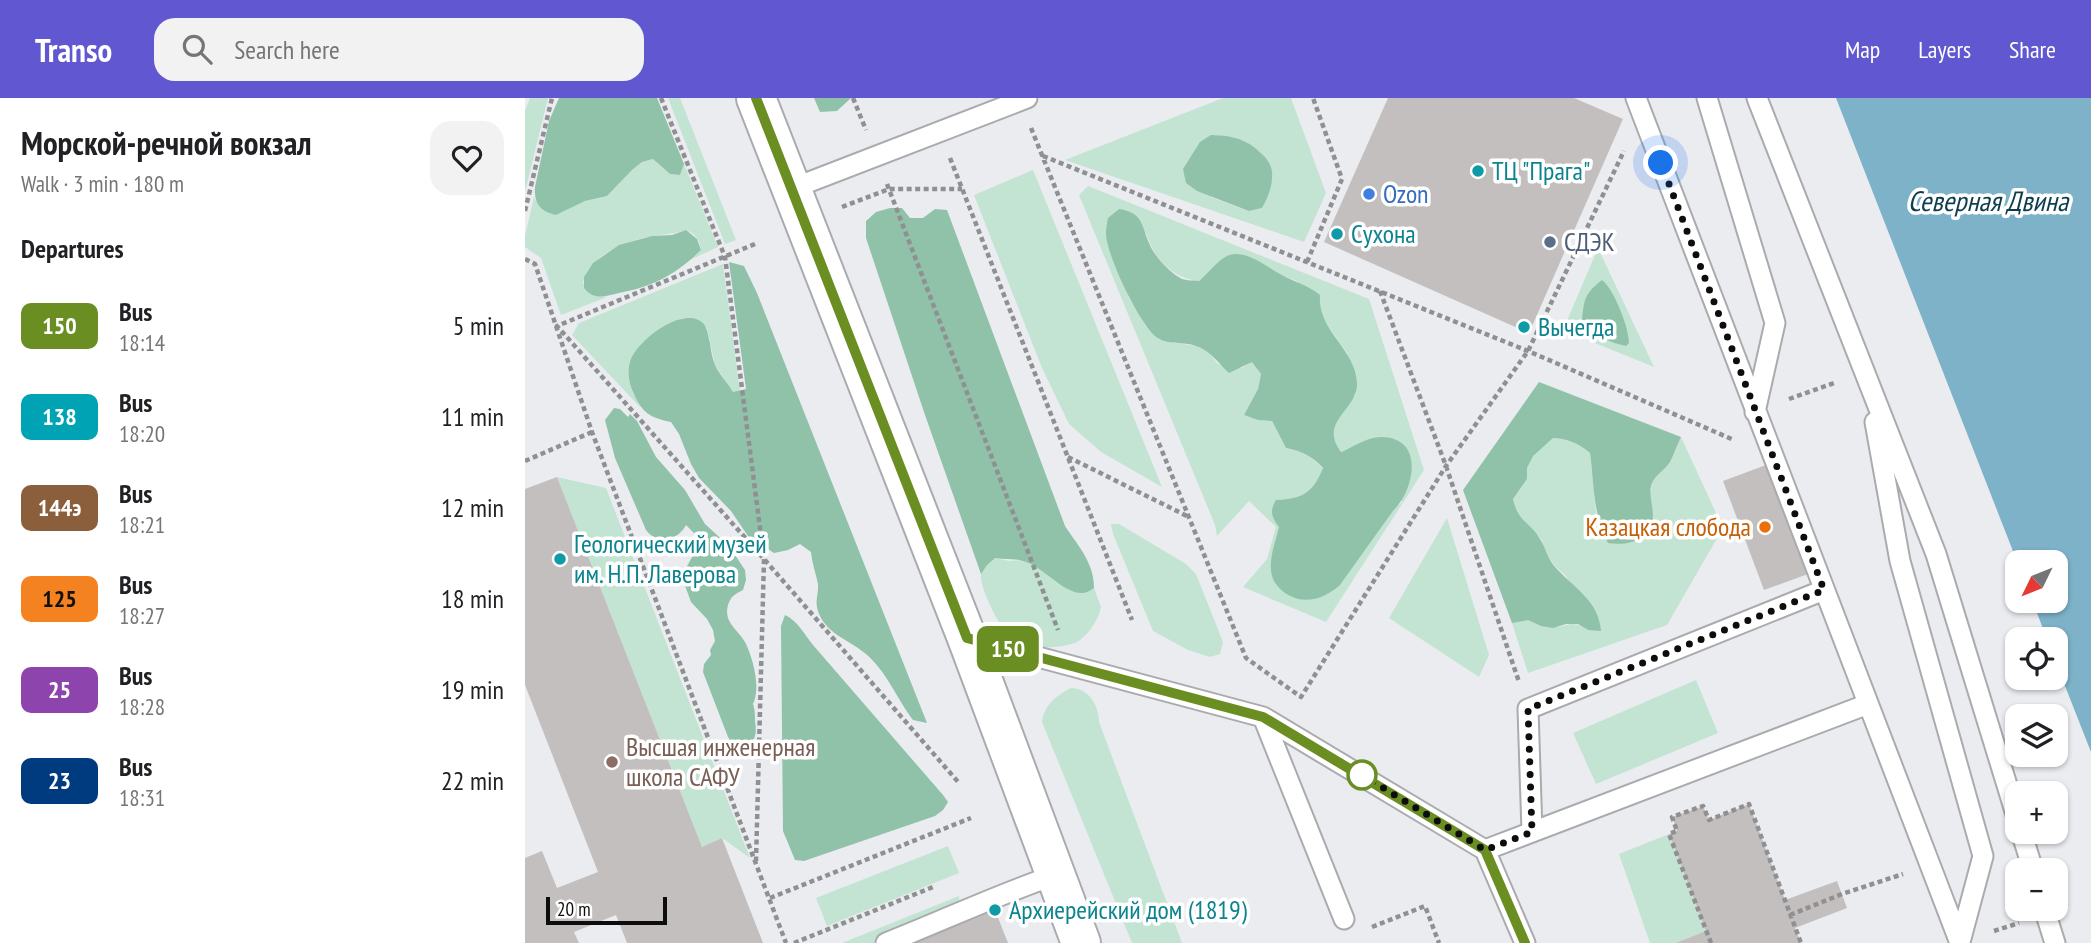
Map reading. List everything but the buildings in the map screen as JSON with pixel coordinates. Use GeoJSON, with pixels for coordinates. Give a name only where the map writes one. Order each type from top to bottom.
{"type":"FeatureCollection","features":[{"type":"Feature","properties":{"kind":"main road"},"geometry":{"type":"LineString","coordinates":[[756,98],[967,638],[1081,943]]}},
{"type":"Feature","properties":{"kind":"main road"},"geometry":{"type":"LineString","coordinates":[[1055,875],[1094,943]]}},
{"type":"Feature","properties":{"kind":"lane"},"geometry":{"type":"LineString","coordinates":[[1707,98],[1775,323],[1755,412]]}},
{"type":"Feature","properties":{"kind":"lane"},"geometry":{"type":"LineString","coordinates":[[1757,98],[1937,554],[2006,781]]}},
{"type":"Feature","properties":{"kind":"lane"},"geometry":{"type":"LineString","coordinates":[[791,189],[1024,99]]}},
{"type":"Feature","properties":{"kind":"lane"},"geometry":{"type":"LineString","coordinates":[[1639,105],[1960,942]]}},
{"type":"Feature","properties":{"kind":"lane"},"geometry":{"type":"LineString","coordinates":[[1867,379],[1900,561],[1983,856],[1960,942]]}},
{"type":"Feature","properties":{"kind":"lane"},"geometry":{"type":"LineString","coordinates":[[1532,832],[1528,709],[1824,590]]}},
{"type":"Feature","properties":{"kind":"lane"},"geometry":{"type":"LineString","coordinates":[[967,638],[1263,717],[1485,850],[1525,943]]}},
{"type":"Feature","properties":{"kind":"lane"},"geometry":{"type":"LineString","coordinates":[[1485,850],[1868,704]]}},
{"type":"Feature","properties":{"kind":"lane"},"geometry":{"type":"LineString","coordinates":[[1263,717],[1344,919]]}},
{"type":"Feature","properties":{"kind":"lane"},"geometry":{"type":"LineString","coordinates":[[886,943],[1003,893],[1055,875]]}},
{"type":"Feature","properties":{"kind":"lane"},"geometry":{"type":"LineString","coordinates":[[2048,921],[2055,943]]}},
{"type":"Feature","properties":{"kind":"path"},"geometry":{"type":"LineString","coordinates":[[525,211],[552,98]]}},
{"type":"Feature","properties":{"kind":"path"},"geometry":{"type":"LineString","coordinates":[[661,98],[725,257],[764,559],[756,861]]}},
{"type":"Feature","properties":{"kind":"path"},"geometry":{"type":"LineString","coordinates":[[853,98],[1072,666]]}},
{"type":"Feature","properties":{"kind":"path"},"geometry":{"type":"LineString","coordinates":[[1307,262],[1342,179],[1313,98]]}},
{"type":"Feature","properties":{"kind":"path"},"geometry":{"type":"LineString","coordinates":[[1024,99],[1042,156],[1246,658],[1301,697],[1446,466],[1528,351],[1639,105]]}},
{"type":"Feature","properties":{"kind":"path"},"geometry":{"type":"LineString","coordinates":[[941,132],[1132,620]]}},
{"type":"Feature","properties":{"kind":"path"},"geometry":{"type":"LineString","coordinates":[[1042,156],[1528,351],[1773,457]]}},
{"type":"Feature","properties":{"kind":"path"},"geometry":{"type":"LineString","coordinates":[[841,208],[889,189],[962,189]]}},
{"type":"Feature","properties":{"kind":"path"},"geometry":{"type":"LineString","coordinates":[[557,326],[755,244]]}},
{"type":"Feature","properties":{"kind":"path"},"geometry":{"type":"LineString","coordinates":[[525,259],[535,264],[592,432],[786,943]]}},
{"type":"Feature","properties":{"kind":"path"},"geometry":{"type":"LineString","coordinates":[[1379,290],[1446,466],[1528,709]]}},
{"type":"Feature","properties":{"kind":"path"},"geometry":{"type":"LineString","coordinates":[[557,326],[959,783]]}},
{"type":"Feature","properties":{"kind":"path"},"geometry":{"type":"LineString","coordinates":[[1805,393],[1824,386]]}},
{"type":"Feature","properties":{"kind":"path"},"geometry":{"type":"LineString","coordinates":[[525,461],[592,432]]}},
{"type":"Feature","properties":{"kind":"path"},"geometry":{"type":"LineString","coordinates":[[1067,457],[1190,517]]}},
{"type":"Feature","properties":{"kind":"path"},"geometry":{"type":"LineString","coordinates":[[1711,943],[1669,834],[1677,831],[1672,817],[1703,806],[1709,820],[1749,804],[1801,943]]}},
{"type":"Feature","properties":{"kind":"path"},"geometry":{"type":"LineString","coordinates":[[770,898],[971,818]]}},
{"type":"Feature","properties":{"kind":"path"},"geometry":{"type":"LineString","coordinates":[[1790,915],[1842,894],[1931,865]]}},
{"type":"Feature","properties":{"kind":"path"},"geometry":{"type":"LineString","coordinates":[[794,943],[937,886]]}},
{"type":"Feature","properties":{"kind":"path"},"geometry":{"type":"LineString","coordinates":[[1367,929],[1425,906],[1439,943]]}},
{"type":"Feature","properties":{"kind":"green space"},"geometry":{"type":"Polygon","coordinates":[[[530,98],[548,98],[525,192],[525,111],[530,98]]]}},
{"type":"Feature","properties":{"kind":"green space"},"geometry":{"type":"Polygon","coordinates":[[[559,98],[657,98],[684,164],[680,175],[670,174],[653,159],[642,162],[632,170],[607,196],[585,201],[556,215],[546,211],[537,202],[535,187],[549,121],[559,98]]]}},
{"type":"Feature","properties":{"kind":"green space"},"geometry":{"type":"Polygon","coordinates":[[[668,98],[680,98],[736,240],[725,244],[668,98]]]}},
{"type":"Feature","properties":{"kind":"green space"},"geometry":{"type":"Polygon","coordinates":[[[814,98],[851,98],[837,111],[820,112],[814,98]]]}},
{"type":"Feature","properties":{"kind":"green space"},"geometry":{"type":"Polygon","coordinates":[[[1223,98],[1291,98],[1326,193],[1304,242],[1065,160],[1223,98]],[[1211,135],[1211,197],[1249,211],[1262,208],[1271,185],[1237,138],[1211,135]]]}},
{"type":"Feature","properties":{"kind":"green space"},"geometry":{"type":"Polygon","coordinates":[[[1211,135],[1241,140],[1267,159],[1272,169],[1272,181],[1262,208],[1249,211],[1197,191],[1186,183],[1183,169],[1200,142],[1211,135]]]}},
{"type":"Feature","properties":{"kind":"green space"},"geometry":{"type":"Polygon","coordinates":[[[653,159],[670,174],[680,175],[684,164],[718,247],[692,259],[701,250],[695,236],[686,230],[622,245],[593,264],[583,283],[597,296],[607,297],[561,315],[541,258],[525,247],[534,197],[542,209],[556,215],[585,201],[607,196],[632,170],[642,162],[653,159]]]}},
{"type":"Feature","properties":{"kind":"green space"},"geometry":{"type":"Polygon","coordinates":[[[1033,170],[1162,487],[1101,452],[1069,424],[1042,368],[974,195],[1033,170]]]}},
{"type":"Feature","properties":{"kind":"green space"},"geometry":{"type":"Polygon","coordinates":[[[1088,186],[1369,299],[1424,470],[1326,622],[1243,587],[1267,559],[1276,527],[1249,501],[1217,536],[1215,525],[1079,195],[1088,186]],[[1146,233],[1119,272],[1129,298],[1146,326],[1169,342],[1197,346],[1208,352],[1218,364],[1242,368],[1252,361],[1261,374],[1258,389],[1244,415],[1272,421],[1286,448],[1306,455],[1323,469],[1315,484],[1305,493],[1276,500],[1279,527],[1271,561],[1340,585],[1402,502],[1366,440],[1340,452],[1334,443],[1336,422],[1356,394],[1347,353],[1319,308],[1297,281],[1246,256],[1233,254],[1221,260],[1199,281],[1190,279],[1165,266],[1146,233]]]}},
{"type":"Feature","properties":{"kind":"green space"},"geometry":{"type":"Polygon","coordinates":[[[902,208],[910,218],[923,218],[935,209],[947,210],[1065,526],[1085,556],[1091,571],[1094,588],[1089,591],[1084,593],[1069,590],[1038,568],[1017,560],[995,558],[981,574],[866,238],[866,221],[876,212],[902,208]]]}},
{"type":"Feature","properties":{"kind":"green space"},"geometry":{"type":"Polygon","coordinates":[[[1119,209],[1137,217],[1155,253],[1182,279],[1199,281],[1224,258],[1240,254],[1259,261],[1320,295],[1324,319],[1350,360],[1357,384],[1351,402],[1340,416],[1334,432],[1341,452],[1365,440],[1381,437],[1395,439],[1405,446],[1410,455],[1410,478],[1401,502],[1340,585],[1327,594],[1307,600],[1292,597],[1276,584],[1271,568],[1279,527],[1272,514],[1276,500],[1300,496],[1311,489],[1323,468],[1306,455],[1286,448],[1272,421],[1244,415],[1258,389],[1261,374],[1252,362],[1229,373],[1201,348],[1165,341],[1155,336],[1148,328],[1125,288],[1108,244],[1108,218],[1119,209]]]}},
{"type":"Feature","properties":{"kind":"green space"},"geometry":{"type":"Polygon","coordinates":[[[686,230],[697,239],[701,250],[683,266],[663,278],[642,287],[605,296],[592,295],[584,288],[584,277],[593,263],[619,245],[686,230]]]}},
{"type":"Feature","properties":{"kind":"green space"},"geometry":{"type":"Polygon","coordinates":[[[1598,248],[1654,367],[1563,330],[1598,248]]]}},
{"type":"Feature","properties":{"kind":"green space"},"geometry":{"type":"Polygon","coordinates":[[[729,262],[744,266],[757,293],[927,723],[913,720],[873,661],[824,623],[817,606],[818,584],[811,552],[800,544],[774,553],[748,536],[731,511],[699,478],[671,422],[648,414],[640,406],[632,390],[629,370],[634,354],[661,328],[684,319],[694,319],[705,325],[712,357],[719,372],[733,392],[746,389],[729,262]]]}},
{"type":"Feature","properties":{"kind":"green space"},"geometry":{"type":"Polygon","coordinates":[[[723,264],[740,391],[733,392],[715,365],[707,328],[683,318],[666,327],[633,392],[641,408],[572,335],[579,323],[723,264]]]}},
{"type":"Feature","properties":{"kind":"green space"},"geometry":{"type":"Polygon","coordinates":[[[1602,280],[1616,300],[1624,319],[1629,343],[1626,346],[1602,337],[1582,321],[1586,298],[1602,280]]]}},
{"type":"Feature","properties":{"kind":"green space"},"geometry":{"type":"Polygon","coordinates":[[[1539,382],[1681,437],[1670,462],[1652,483],[1651,524],[1648,531],[1637,540],[1623,544],[1608,543],[1599,522],[1590,453],[1568,441],[1553,438],[1533,456],[1527,468],[1527,479],[1513,499],[1521,517],[1536,533],[1552,563],[1591,603],[1601,631],[1588,630],[1578,624],[1553,628],[1528,620],[1512,623],[1463,490],[1539,382]]]}},
{"type":"Feature","properties":{"kind":"green space"},"geometry":{"type":"Polygon","coordinates":[[[614,408],[620,409],[628,417],[630,414],[637,421],[656,457],[685,490],[705,524],[729,546],[745,570],[743,590],[732,597],[727,611],[730,622],[749,650],[756,682],[753,704],[756,734],[751,744],[743,750],[736,750],[728,737],[703,672],[715,641],[713,630],[691,602],[683,580],[697,548],[697,536],[686,525],[678,535],[667,539],[656,538],[646,530],[615,458],[605,420],[614,408]]]}},
{"type":"Feature","properties":{"kind":"green space"},"geometry":{"type":"Polygon","coordinates":[[[1681,437],[1723,528],[1667,625],[1528,673],[1512,623],[1527,620],[1548,627],[1573,624],[1588,630],[1566,576],[1545,553],[1542,540],[1516,514],[1513,499],[1527,479],[1527,468],[1532,456],[1553,438],[1573,442],[1590,453],[1596,512],[1601,531],[1651,492],[1652,480],[1669,463],[1681,437]]]}},
{"type":"Feature","properties":{"kind":"green space"},"geometry":{"type":"Polygon","coordinates":[[[557,477],[606,488],[750,858],[722,838],[702,847],[557,477]]]}},
{"type":"Feature","properties":{"kind":"green space"},"geometry":{"type":"Polygon","coordinates":[[[1447,518],[1489,655],[1479,677],[1389,618],[1447,518]]]}},
{"type":"Feature","properties":{"kind":"green space"},"geometry":{"type":"Polygon","coordinates":[[[1111,524],[1119,524],[1186,564],[1196,574],[1223,642],[1220,654],[1210,657],[1188,650],[1153,631],[1111,524]]]}},
{"type":"Feature","properties":{"kind":"green space"},"geometry":{"type":"Polygon","coordinates":[[[995,558],[1022,560],[1047,572],[1058,582],[1083,593],[1094,588],[1101,607],[1089,631],[1077,642],[1056,647],[1023,646],[1012,640],[993,612],[981,581],[983,569],[995,558]]]}},
{"type":"Feature","properties":{"kind":"green space"},"geometry":{"type":"Polygon","coordinates":[[[785,615],[797,624],[943,795],[948,802],[943,810],[935,816],[804,861],[795,860],[783,831],[781,626],[785,615]]]}},
{"type":"Feature","properties":{"kind":"green space"},"geometry":{"type":"Polygon","coordinates":[[[1696,680],[1718,733],[1596,784],[1573,733],[1696,680]]]}},
{"type":"Feature","properties":{"kind":"green space"},"geometry":{"type":"Polygon","coordinates":[[[1071,688],[1083,691],[1095,704],[1099,722],[1182,943],[1132,943],[1042,722],[1045,710],[1052,701],[1071,688]]]}},
{"type":"Feature","properties":{"kind":"green space"},"geometry":{"type":"Polygon","coordinates":[[[1669,834],[1706,931],[1674,943],[1650,943],[1619,854],[1669,834]]]}},
{"type":"Feature","properties":{"kind":"green space"},"geometry":{"type":"Polygon","coordinates":[[[948,846],[959,873],[827,926],[816,898],[948,846]]]}},
{"type":"Feature","properties":{"kind":"green space"},"geometry":{"type":"Polygon","coordinates":[[[959,896],[961,913],[880,943],[842,943],[959,896]]]}},
{"type":"Feature","properties":{"kind":"water","name":"Северная Двина"},"geometry":{"type":"Polygon","coordinates":[[[1836,98],[2091,98],[2091,752],[2067,690],[2068,627],[2042,627],[2037,613],[2069,612],[2069,550],[2013,550],[1836,98]]]}},
{"type":"Feature","properties":{"kind":"bus line","name":"150"},"geometry":{"type":"LineString","coordinates":[[756,98],[967,638],[1263,717],[1485,850],[1525,943]]}},
{"type":"Feature","properties":{"kind":"place","name":"ТЦ \"Прага\""},"geometry":{"type":"Point","coordinates":[1478,171]}},
{"type":"Feature","properties":{"kind":"place","name":"Ozon"},"geometry":{"type":"Point","coordinates":[1369,194]}},
{"type":"Feature","properties":{"kind":"place","name":"Сухона"},"geometry":{"type":"Point","coordinates":[1337,234]}},
{"type":"Feature","properties":{"kind":"place","name":"СДЭК"},"geometry":{"type":"Point","coordinates":[1550,242]}},
{"type":"Feature","properties":{"kind":"place","name":"Вычегда"},"geometry":{"type":"Point","coordinates":[1524,327]}},
{"type":"Feature","properties":{"kind":"place","name":"Казацкая слобода"},"geometry":{"type":"Point","coordinates":[1765,527]}},
{"type":"Feature","properties":{"kind":"place","name":"Геологический музей им. Н.П. Лаверова"},"geometry":{"type":"Point","coordinates":[560,559]}},
{"type":"Feature","properties":{"kind":"place","name":"Высшая инженерная школа САФУ"},"geometry":{"type":"Point","coordinates":[612,762]}},
{"type":"Feature","properties":{"kind":"place","name":"Архиерейский дом (1819)"},"geometry":{"type":"Point","coordinates":[995,910]}},
{"type":"Feature","properties":{"kind":"route"},"geometry":{"type":"LineString","coordinates":[[1362,775],[1485,850],[1532,832],[1528,709],[1824,590],[1661,163]]}}]}
